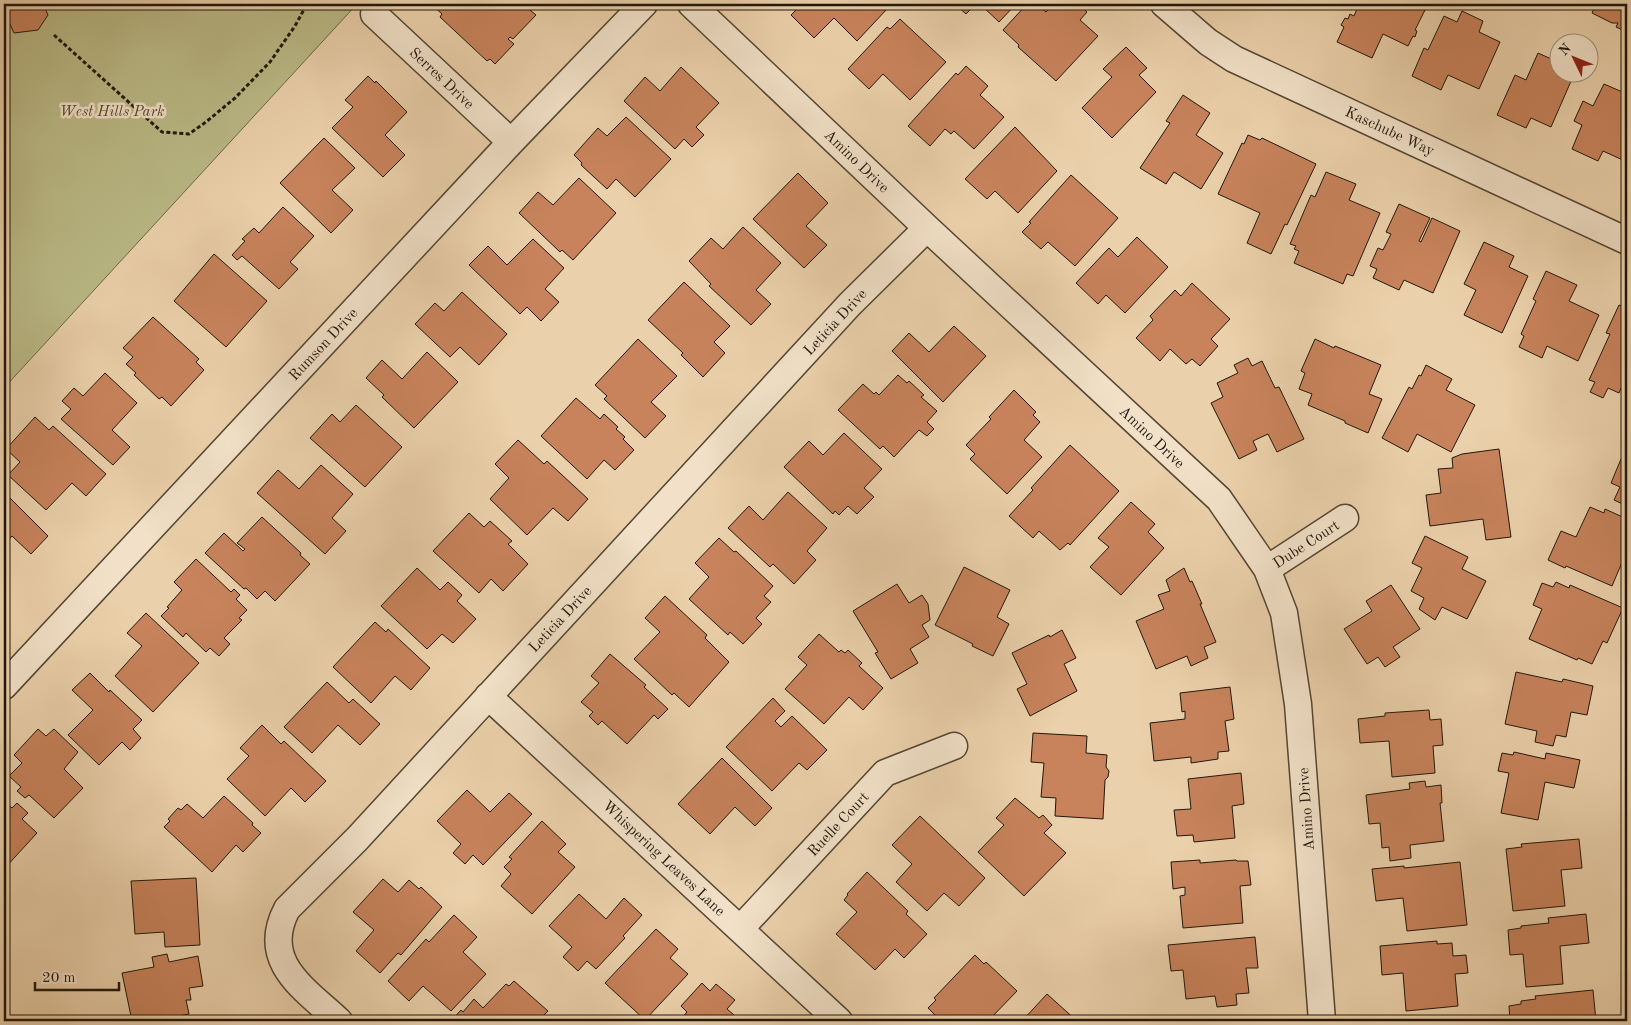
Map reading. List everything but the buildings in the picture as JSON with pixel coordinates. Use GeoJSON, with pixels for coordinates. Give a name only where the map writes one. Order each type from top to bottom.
{"type":"FeatureCollection","features":[{"type":"Feature","properties":{"kind":"street","name":"Rumson Drive"},"geometry":{"type":"LineString","coordinates":[[4,686],[511,142],[644,4]]}},
{"type":"Feature","properties":{"kind":"street","name":"Amino Drive"},"geometry":{"type":"LineString","coordinates":[[691,4],[1219,499],[1267,569],[1284,613],[1298,704],[1322,1021]]}},
{"type":"Feature","properties":{"kind":"street","name":"Kaschube Way"},"geometry":{"type":"LineString","coordinates":[[1164,4],[1208,42],[1234,59],[1627,241]]}},
{"type":"Feature","properties":{"kind":"street","name":"Serres Drive"},"geometry":{"type":"LineString","coordinates":[[374,14],[511,142]]}},
{"type":"Feature","properties":{"kind":"street","name":"Leticia Drive"},"geometry":{"type":"LineString","coordinates":[[339,1021],[293,979],[280,957],[278,932],[281,920],[291,904],[357,839],[850,304],[928,228]]}},
{"type":"Feature","properties":{"kind":"street","name":"Dube Court"},"geometry":{"type":"LineString","coordinates":[[1267,569],[1346,518]]}},
{"type":"Feature","properties":{"kind":"street","name":"Whispering Leaves Lane"},"geometry":{"type":"LineString","coordinates":[[488,696],[839,1021]]}},
{"type":"Feature","properties":{"kind":"street","name":"Ruelle Court"},"geometry":{"type":"LineString","coordinates":[[740,929],[885,772],[954,746]]}},
{"type":"Feature","properties":{"kind":"path"},"geometry":{"type":"LineString","coordinates":[[54,35],[162,132],[189,134],[236,98],[270,62],[295,26],[307,4]]}},
{"type":"Feature","properties":{"kind":"green space","name":"West Hills Park"},"geometry":{"type":"Polygon","coordinates":[[[4,4],[357,4],[4,388],[4,4]]]}}]}
